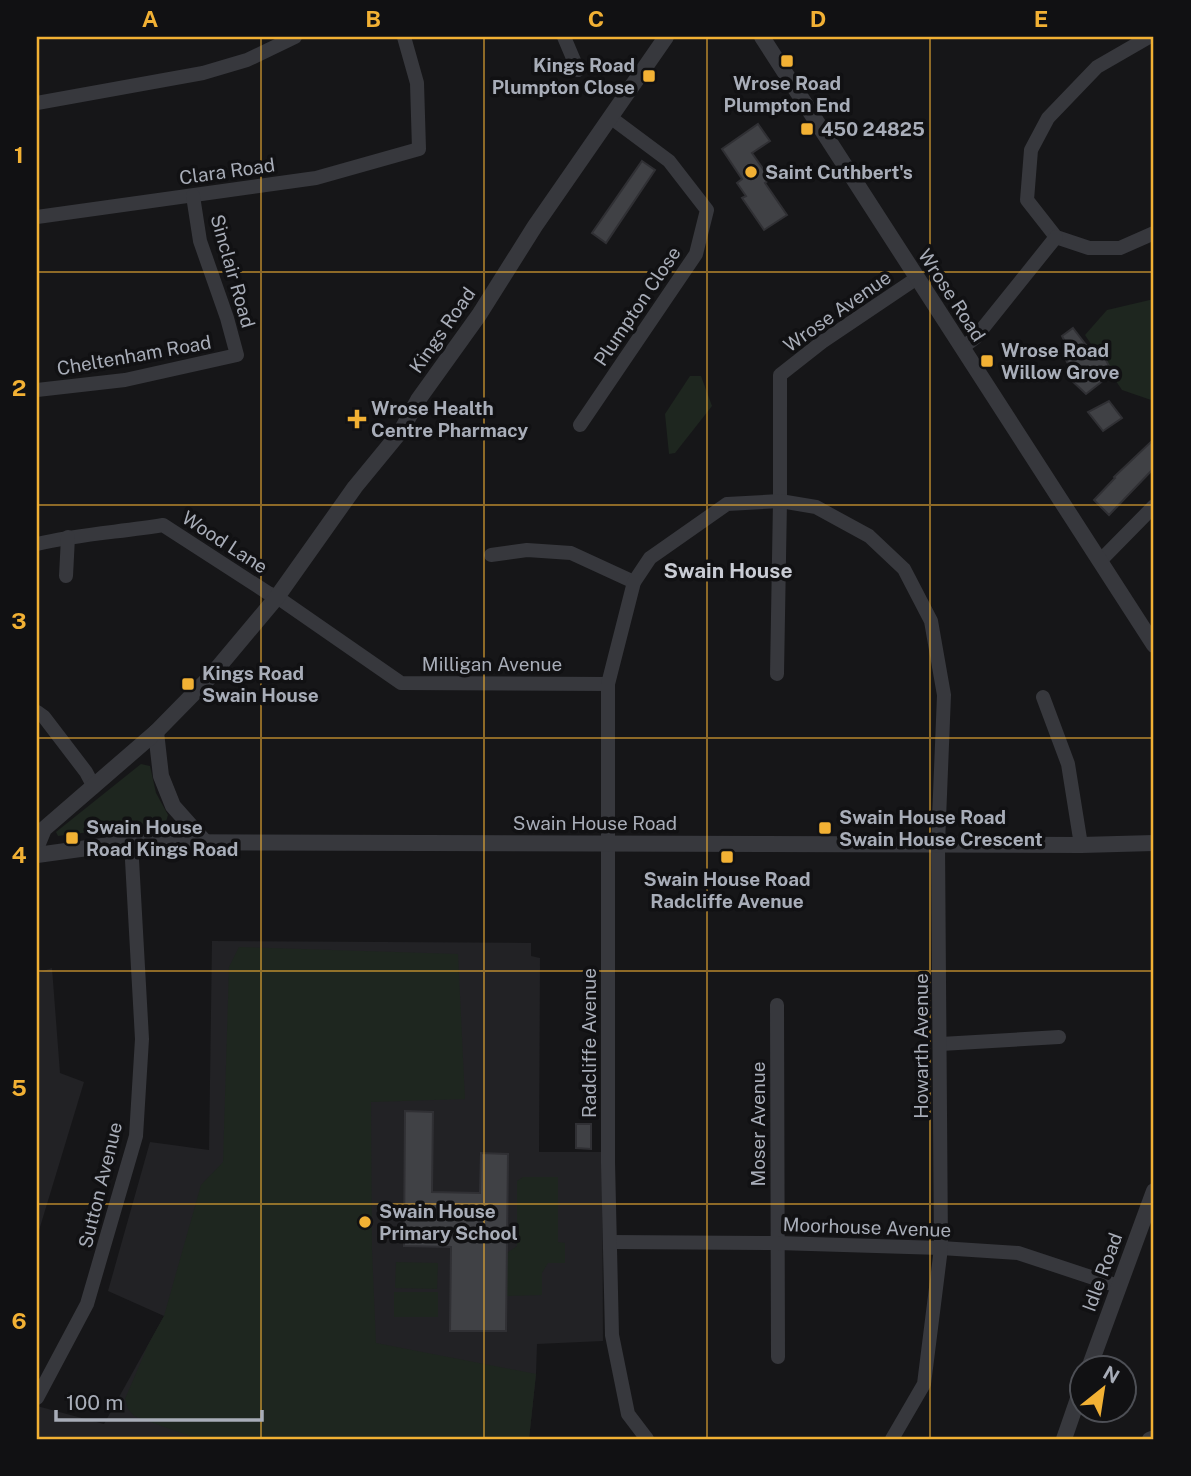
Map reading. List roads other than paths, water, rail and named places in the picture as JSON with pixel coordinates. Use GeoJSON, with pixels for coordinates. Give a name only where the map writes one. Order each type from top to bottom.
{"type":"FeatureCollection","features":[{"type":"Feature","properties":{"kind":"street"},"geometry":{"type":"LineString","coordinates":[[37,103],[203,73],[247,60],[295,37]]}},
{"type":"Feature","properties":{"kind":"street","name":"Clara Road"},"geometry":{"type":"LineString","coordinates":[[37,217],[316,178],[419,149],[417,83],[404,37]]}},
{"type":"Feature","properties":{"kind":"street"},"geometry":{"type":"LineString","coordinates":[[564,37],[578,70]]}},
{"type":"Feature","properties":{"kind":"street","name":"Kings Road"},"geometry":{"type":"LineString","coordinates":[[37,846],[44,829],[156,732],[210,677],[277,597],[355,487],[401,431],[418,400],[479,315],[535,226],[666,37]]}},
{"type":"Feature","properties":{"kind":"street","name":"Wrose Road"},"geometry":{"type":"LineString","coordinates":[[762,37],[1154,645]]}},
{"type":"Feature","properties":{"kind":"street"},"geometry":{"type":"LineString","coordinates":[[1149,37],[1097,67],[1048,118],[1031,150],[1027,200],[1056,237],[1089,248],[1120,248],[1154,233]]}},
{"type":"Feature","properties":{"kind":"street","name":"Plumpton Close"},"geometry":{"type":"LineString","coordinates":[[580,425],[696,254],[707,210],[669,160],[610,117]]}},
{"type":"Feature","properties":{"kind":"street","name":"Sinclair Road"},"geometry":{"type":"LineString","coordinates":[[193,196],[200,241],[237,355]]}},
{"type":"Feature","properties":{"kind":"street"},"geometry":{"type":"LineString","coordinates":[[962,348],[975,338],[1056,237]]}},
{"type":"Feature","properties":{"kind":"street","name":"Wrose Avenue"},"geometry":{"type":"LineString","coordinates":[[780,501],[780,375],[822,342],[917,278]]}},
{"type":"Feature","properties":{"kind":"street","name":"Cheltenham Road"},"geometry":{"type":"LineString","coordinates":[[37,390],[125,380],[237,355]]}},
{"type":"Feature","properties":{"kind":"street"},"geometry":{"type":"LineString","coordinates":[[777,674],[780,501]]}},
{"type":"Feature","properties":{"kind":"street","name":"Howarth Avenue"},"geometry":{"type":"LineString","coordinates":[[634,582],[650,558],[727,504],[780,501],[816,507],[869,536],[904,569],[930,621],[944,695],[938,844],[941,1248],[924,1384],[892,1439]]}},
{"type":"Feature","properties":{"kind":"street"},"geometry":{"type":"LineString","coordinates":[[1100,562],[1154,506]]}},
{"type":"Feature","properties":{"kind":"street","name":"Wood Lane"},"geometry":{"type":"LineString","coordinates":[[37,544],[68,537],[163,525],[277,597]]}},
{"type":"Feature","properties":{"kind":"street"},"geometry":{"type":"LineString","coordinates":[[66,576],[68,537]]}},
{"type":"Feature","properties":{"kind":"street"},"geometry":{"type":"LineString","coordinates":[[491,555],[527,550],[571,553],[634,582]]}},
{"type":"Feature","properties":{"kind":"street","name":"Radcliffe Avenue"},"geometry":{"type":"LineString","coordinates":[[634,582],[608,684],[608,1162],[612,1335],[628,1414],[647,1439]]}},
{"type":"Feature","properties":{"kind":"street","name":"Milligan Avenue"},"geometry":{"type":"LineString","coordinates":[[277,597],[401,683],[608,684]]}},
{"type":"Feature","properties":{"kind":"street"},"geometry":{"type":"LineString","coordinates":[[1043,696],[1068,764],[1081,845]]}},
{"type":"Feature","properties":{"kind":"street"},"geometry":{"type":"LineString","coordinates":[[37,712],[86,772],[94,787]]}},
{"type":"Feature","properties":{"kind":"street"},"geometry":{"type":"LineString","coordinates":[[156,732],[161,776],[173,806],[205,842]]}},
{"type":"Feature","properties":{"kind":"street","name":"Swain House Road"},"geometry":{"type":"LineString","coordinates":[[37,855],[131,842],[1154,843]]}},
{"type":"Feature","properties":{"kind":"street","name":"Sutton Avenue"},"geometry":{"type":"LineString","coordinates":[[37,1398],[87,1304],[135,1136],[142,1039],[131,842]]}},
{"type":"Feature","properties":{"kind":"street","name":"Moser Avenue"},"geometry":{"type":"LineString","coordinates":[[777,1005],[778,1357]]}},
{"type":"Feature","properties":{"kind":"street"},"geometry":{"type":"LineString","coordinates":[[941,1044],[1059,1037]]}},
{"type":"Feature","properties":{"kind":"street","name":"Idle Road"},"geometry":{"type":"LineString","coordinates":[[1094,1354],[1154,1191]]}},
{"type":"Feature","properties":{"kind":"street","name":"Moorhouse Avenue"},"geometry":{"type":"LineString","coordinates":[[610,1242],[778,1243],[1018,1253],[1118,1286]]}},
{"type":"Feature","properties":{"kind":"street"},"geometry":{"type":"LineString","coordinates":[[1149,1439],[1154,1437]]}},
{"type":"Feature","properties":{"kind":"place","name":"Wrose Road Plumpton End"},"geometry":{"type":"Point","coordinates":[787,61]}},
{"type":"Feature","properties":{"kind":"place","name":"Kings Road Plumpton Close"},"geometry":{"type":"Point","coordinates":[649,76]}},
{"type":"Feature","properties":{"kind":"place","name":"450 24825"},"geometry":{"type":"Point","coordinates":[807,129]}},
{"type":"Feature","properties":{"kind":"place","name":"Saint Cuthbert's"},"geometry":{"type":"Point","coordinates":[751,172]}},
{"type":"Feature","properties":{"kind":"place","name":"Wrose Road Willow Grove"},"geometry":{"type":"Point","coordinates":[987,361]}},
{"type":"Feature","properties":{"kind":"place","name":"Wrose Health Centre Pharmacy"},"geometry":{"type":"Point","coordinates":[357,419]}},
{"type":"Feature","properties":{"kind":"place","name":"Kings Road Swain House"},"geometry":{"type":"Point","coordinates":[188,684]}},
{"type":"Feature","properties":{"kind":"place","name":"Swain House Road Swain House Crescent"},"geometry":{"type":"Point","coordinates":[825,828]}},
{"type":"Feature","properties":{"kind":"place","name":"Swain House Road Kings Road"},"geometry":{"type":"Point","coordinates":[72,838]}},
{"type":"Feature","properties":{"kind":"place","name":"Swain House Road Radcliffe Avenue"},"geometry":{"type":"Point","coordinates":[727,857]}},
{"type":"Feature","properties":{"kind":"place","name":"Swain House Primary School"},"geometry":{"type":"Point","coordinates":[365,1222]}},
{"type":"Feature","properties":{"kind":"district","name":"Swain House"},"geometry":{"type":"Point","coordinates":[728,570]}}]}
